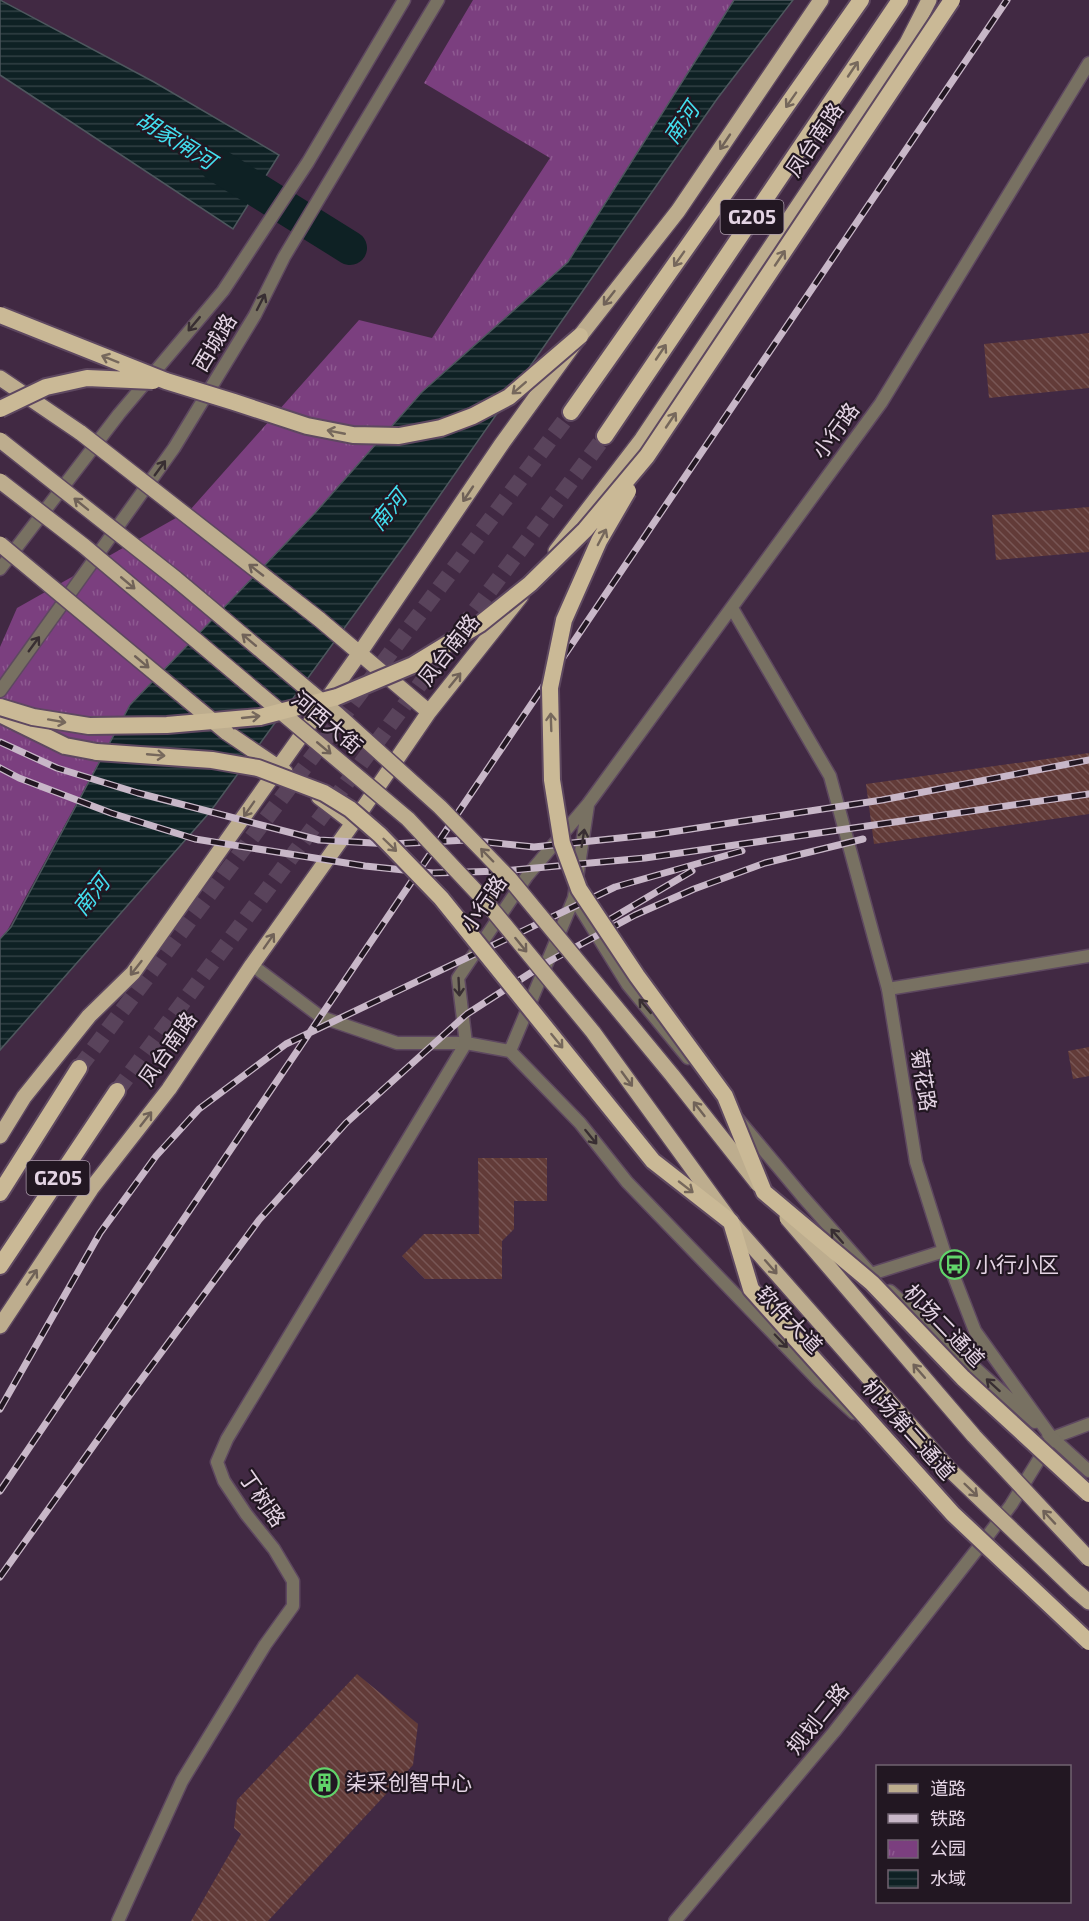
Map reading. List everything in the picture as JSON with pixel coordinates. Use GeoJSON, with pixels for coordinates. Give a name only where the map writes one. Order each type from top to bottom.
{"type":"FeatureCollection","features":[{"type":"Feature","properties":{"kind":"highway","name":"凤台南路"},"geometry":{"type":"LineString","coordinates":[[571,412],[861,0]]}},
{"type":"Feature","properties":{"kind":"highway","name":"凤台南路"},"geometry":{"type":"LineString","coordinates":[[605,436],[900,0]]}},
{"type":"Feature","properties":{"kind":"highway"},"geometry":{"type":"LineString","coordinates":[[764,1192],[725,1096],[637,975],[579,889],[562,843],[552,780],[550,688],[564,620],[599,541],[647,456],[952,0]]}},
{"type":"Feature","properties":{"kind":"highway"},"geometry":{"type":"LineString","coordinates":[[0,315],[166,381],[307,426],[353,435],[399,436],[441,428],[473,416],[509,397],[579,336]]}},
{"type":"Feature","properties":{"kind":"highway"},"geometry":{"type":"LineString","coordinates":[[0,409],[46,387],[87,378],[166,381]]}},
{"type":"Feature","properties":{"kind":"highway"},"geometry":{"type":"LineString","coordinates":[[0,707],[33,717],[89,726],[167,725],[260,717],[337,697],[413,665],[480,624],[530,584],[585,530],[647,456]]}},
{"type":"Feature","properties":{"kind":"highway"},"geometry":{"type":"LineString","coordinates":[[0,714],[65,746],[97,752],[212,760],[258,768],[324,793],[350,809],[406,860],[441,898],[652,1161],[731,1222]]}},
{"type":"Feature","properties":{"kind":"highway","name":"G205"},"geometry":{"type":"LineString","coordinates":[[0,1193],[79,1068]]}},
{"type":"Feature","properties":{"kind":"highway","name":"G205"},"geometry":{"type":"LineString","coordinates":[[0,1266],[117,1091]]}},
{"type":"Feature","properties":{"kind":"highway","name":"机场二通道"},"geometry":{"type":"LineString","coordinates":[[764,1192],[872,1283],[963,1378],[1089,1494]]}},
{"type":"Feature","properties":{"kind":"highway","name":"机场第二通道"},"geometry":{"type":"LineString","coordinates":[[731,1222],[751,1289],[953,1514],[1089,1642]]}},
{"type":"Feature","properties":{"kind":"main road"},"geometry":{"type":"LineString","coordinates":[[0,1136],[24,1097],[89,1016],[134,973],[358,654],[501,445],[579,336],[678,211],[822,0]]}},
{"type":"Feature","properties":{"kind":"main road","name":"凤台南路"},"geometry":{"type":"LineString","coordinates":[[0,1326],[91,1189],[169,1089],[252,965],[429,712],[642,440],[907,43],[929,0]]}},
{"type":"Feature","properties":{"kind":"main road"},"geometry":{"type":"LineString","coordinates":[[0,378],[81,433],[319,619],[429,712]]}},
{"type":"Feature","properties":{"kind":"main road","name":"河西大街"},"geometry":{"type":"LineString","coordinates":[[0,440],[176,579],[338,715],[440,807],[510,879],[672,1075],[764,1192]]}},
{"type":"Feature","properties":{"kind":"main road","name":"河西大街"},"geometry":{"type":"LineString","coordinates":[[0,481],[84,546],[408,819],[485,901],[592,1032]]}},
{"type":"Feature","properties":{"kind":"main road"},"geometry":{"type":"LineString","coordinates":[[0,544],[226,732],[278,767],[353,823]]}},
{"type":"Feature","properties":{"kind":"main road","name":"软件大道"},"geometry":{"type":"LineString","coordinates":[[592,1032],[731,1222],[949,1469],[1089,1602]]}},
{"type":"Feature","properties":{"kind":"main road"},"geometry":{"type":"LineString","coordinates":[[764,1192],[975,1436],[1089,1559]]}},
{"type":"Feature","properties":{"kind":"street","name":"西城路"},"geometry":{"type":"LineString","coordinates":[[0,568],[118,414],[222,291],[308,162],[404,0]]}},
{"type":"Feature","properties":{"kind":"street","name":"西城路"},"geometry":{"type":"LineString","coordinates":[[0,691],[174,448],[255,315],[284,257],[438,0]]}},
{"type":"Feature","properties":{"kind":"street","name":"小行路"},"geometry":{"type":"LineString","coordinates":[[466,1043],[458,978],[527,876],[588,804],[881,403],[1089,63]]}},
{"type":"Feature","properties":{"kind":"street","name":"菊花路"},"geometry":{"type":"LineString","coordinates":[[732,608],[830,776],[888,989],[916,1162],[944,1251],[975,1331],[1052,1438]]}},
{"type":"Feature","properties":{"kind":"street","name":"小行路"},"geometry":{"type":"LineString","coordinates":[[510,1051],[574,898],[588,804]]}},
{"type":"Feature","properties":{"kind":"street"},"geometry":{"type":"LineString","coordinates":[[574,898],[628,985],[803,1197],[871,1274],[1089,1471]]}},
{"type":"Feature","properties":{"kind":"street"},"geometry":{"type":"LineString","coordinates":[[888,989],[1089,956]]}},
{"type":"Feature","properties":{"kind":"street"},"geometry":{"type":"LineString","coordinates":[[252,965],[321,1017],[397,1043],[466,1043],[510,1051]]}},
{"type":"Feature","properties":{"kind":"street","name":"丁树路"},"geometry":{"type":"LineString","coordinates":[[118,1921],[182,1781],[265,1645],[292,1606],[292,1581],[274,1549],[246,1514],[224,1481],[217,1462],[227,1439],[466,1043]]}},
{"type":"Feature","properties":{"kind":"street","name":"软件大道"},"geometry":{"type":"LineString","coordinates":[[510,1051],[580,1123],[627,1182],[819,1381],[1089,1631]]}},
{"type":"Feature","properties":{"kind":"street"},"geometry":{"type":"LineString","coordinates":[[871,1274],[944,1251]]}},
{"type":"Feature","properties":{"kind":"street"},"geometry":{"type":"LineString","coordinates":[[986,1538],[1011,1505],[1052,1438],[1089,1424]]}},
{"type":"Feature","properties":{"kind":"street","name":"规划二路"},"geometry":{"type":"LineString","coordinates":[[675,1921],[834,1732],[986,1538]]}},
{"type":"Feature","properties":{"kind":"green space"},"geometry":{"type":"Polygon","coordinates":[[[473,0],[734,0],[568,262],[422,392],[315,513],[130,705],[7,931],[0,939],[0,647],[17,608],[190,510],[359,320],[432,338],[550,158],[424,83],[473,0]]]}},
{"type":"Feature","properties":{"kind":"water"},"geometry":{"type":"Polygon","coordinates":[[[0,0],[154,82],[279,155],[233,229],[0,75],[0,0]]]}},
{"type":"Feature","properties":{"kind":"water","name":"南河"},"geometry":{"type":"Polygon","coordinates":[[[734,0],[793,0],[717,99],[410,538],[210,812],[0,1050],[0,939],[11,927],[130,705],[315,513],[422,392],[568,262],[734,0]]]}},
{"type":"Feature","properties":{"kind":"building"},"geometry":{"type":"Polygon","coordinates":[[[1089,333],[1089,388],[989,398],[984,344],[1089,333]]]}},
{"type":"Feature","properties":{"kind":"building"},"geometry":{"type":"Polygon","coordinates":[[[1089,507],[1089,552],[996,560],[992,515],[1089,507]]]}},
{"type":"Feature","properties":{"kind":"building"},"geometry":{"type":"Polygon","coordinates":[[[1089,753],[1089,814],[874,844],[866,784],[1089,753]]]}},
{"type":"Feature","properties":{"kind":"building"},"geometry":{"type":"Polygon","coordinates":[[[1089,1047],[1089,1076],[1073,1079],[1068,1051],[1089,1047]]]}},
{"type":"Feature","properties":{"kind":"building"},"geometry":{"type":"Polygon","coordinates":[[[478,1158],[547,1158],[547,1201],[514,1201],[514,1229],[502,1241],[502,1279],[425,1279],[402,1256],[424,1234],[479,1234],[478,1158]]]}},
{"type":"Feature","properties":{"kind":"building","name":"柒采创智中心"},"geometry":{"type":"Polygon","coordinates":[[[357,1674],[418,1724],[413,1765],[268,1921],[191,1921],[241,1834],[234,1828],[237,1800],[357,1674]]]}},
{"type":"Feature","properties":{"kind":"waterway","name":"胡家闸河"},"geometry":{"type":"LineString","coordinates":[[217,165],[350,248]]}},
{"type":"Feature","properties":{"kind":"tunnel"},"geometry":{"type":"LineString","coordinates":[[79,1068],[571,412]]}},
{"type":"Feature","properties":{"kind":"tunnel"},"geometry":{"type":"LineString","coordinates":[[117,1091],[605,436]]}},
{"type":"Feature","properties":{"kind":"railway"},"geometry":{"type":"LineString","coordinates":[[0,1491],[1007,0]]}},
{"type":"Feature","properties":{"kind":"railway"},"geometry":{"type":"LineString","coordinates":[[0,742],[57,768],[138,793],[319,840],[391,844],[467,840],[534,847],[658,834],[882,800],[1089,760]]}},
{"type":"Feature","properties":{"kind":"railway"},"geometry":{"type":"LineString","coordinates":[[0,768],[19,778],[111,813],[195,839],[365,866],[433,873],[502,871],[645,858],[1089,794]]}},
{"type":"Feature","properties":{"kind":"railway"},"geometry":{"type":"LineString","coordinates":[[0,1577],[121,1407],[259,1220],[346,1123],[467,1014],[546,963],[635,915],[694,889],[765,863],[863,839]]}},
{"type":"Feature","properties":{"kind":"railway"},"geometry":{"type":"LineString","coordinates":[[0,1409],[100,1233],[156,1156],[199,1109],[286,1044],[615,887],[742,851]]}},
{"type":"Feature","properties":{"kind":"railway"},"geometry":{"type":"LineString","coordinates":[[609,920],[692,871]]}},
{"type":"Feature","properties":{"kind":"place","name":"小行小区"},"geometry":{"type":"Point","coordinates":[954,1265]}},
{"type":"Feature","properties":{"kind":"place","name":"柒采创智中心"},"geometry":{"type":"Point","coordinates":[325,1783]}}]}
